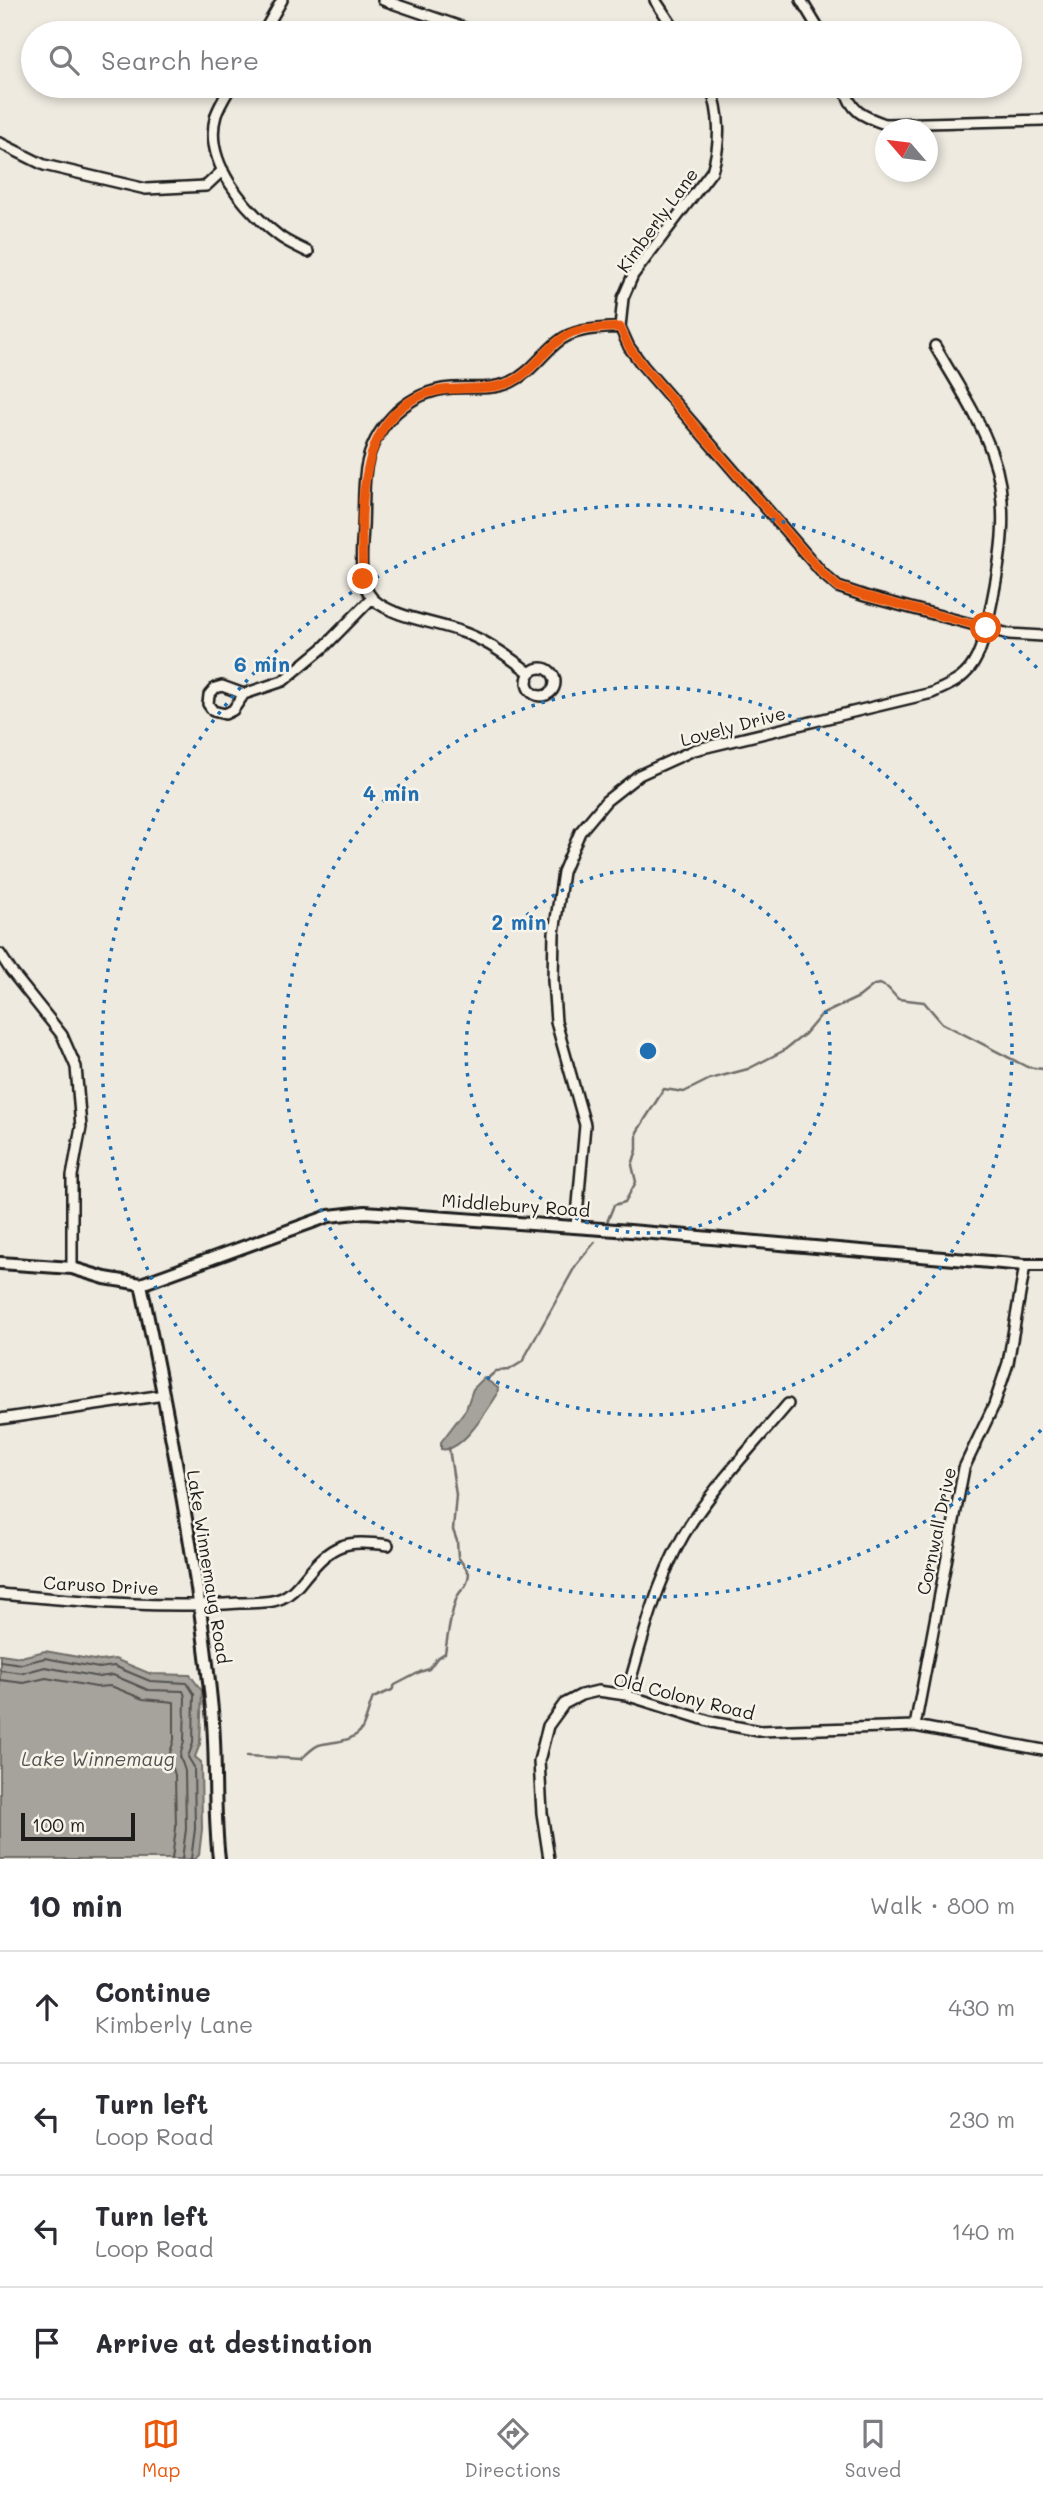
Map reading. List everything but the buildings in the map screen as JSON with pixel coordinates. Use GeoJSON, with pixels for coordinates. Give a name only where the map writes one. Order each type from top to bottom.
{"type":"FeatureCollection","features":[{"type":"Feature","properties":{"kind":"street"},"geometry":{"type":"LineString","coordinates":[[270,21],[282,0]]}},
{"type":"Feature","properties":{"kind":"street"},"geometry":{"type":"LineString","coordinates":[[383,0],[445,21]]}},
{"type":"Feature","properties":{"kind":"street"},"geometry":{"type":"LineString","coordinates":[[654,0],[669,21]]}},
{"type":"Feature","properties":{"kind":"street"},"geometry":{"type":"LineString","coordinates":[[801,0],[814,21]]}},
{"type":"Feature","properties":{"kind":"street"},"geometry":{"type":"LineString","coordinates":[[225,98],[216,116],[215,135],[217,158],[223,170],[253,212],[281,237],[308,253]]}},
{"type":"Feature","properties":{"kind":"street","name":"Kimberly Lane"},"geometry":{"type":"LineString","coordinates":[[620,327],[623,298],[633,275],[712,171],[719,151],[718,122],[713,98]]}},
{"type":"Feature","properties":{"kind":"street"},"geometry":{"type":"LineString","coordinates":[[847,98],[862,116],[885,124],[1043,120]]}},
{"type":"Feature","properties":{"kind":"street"},"geometry":{"type":"LineString","coordinates":[[0,143],[44,165],[146,189],[206,186],[223,170]]}},
{"type":"Feature","properties":{"kind":"street"},"geometry":{"type":"LineString","coordinates":[[530,673],[463,632],[400,614],[372,598],[363,579],[366,467],[374,442],[387,422],[404,405],[423,395],[444,389],[491,388],[509,383],[523,376],[560,340],[576,332],[620,327],[629,347],[643,366],[823,574],[838,587],[1009,634],[1043,636]]}},
{"type":"Feature","properties":{"kind":"street","name":"Lovely Drive"},"geometry":{"type":"LineString","coordinates":[[576,1227],[585,1125],[556,1022],[553,980],[554,933],[563,872],[580,832],[606,801],[639,775],[694,750],[932,693],[956,682],[972,666],[986,628],[1000,562],[1003,523],[1001,486],[979,422],[935,346]]}},
{"type":"Feature","properties":{"kind":"street"},"geometry":{"type":"LineString","coordinates":[[244,694],[283,681],[324,648],[372,598]]}},
{"type":"Feature","properties":{"kind":"street"},"geometry":{"type":"LineString","coordinates":[[0,954],[10,971],[62,1035],[76,1067],[81,1126],[72,1176],[72,1268]]}},
{"type":"Feature","properties":{"kind":"street","name":"Middlebury Road"},"geometry":{"type":"LineString","coordinates":[[0,1263],[72,1268],[105,1278],[141,1284],[329,1216],[365,1212],[1043,1265]]}},
{"type":"Feature","properties":{"kind":"street","name":"Cornwall Drive"},"geometry":{"type":"LineString","coordinates":[[915,1727],[964,1468],[994,1405],[1008,1363],[1026,1265]]}},
{"type":"Feature","properties":{"kind":"street","name":"Lake Winnemaug Road"},"geometry":{"type":"LineString","coordinates":[[141,1284],[164,1395],[199,1606],[212,1713],[215,1826],[219,1859]]}},
{"type":"Feature","properties":{"kind":"street"},"geometry":{"type":"LineString","coordinates":[[0,1419],[164,1395]]}},
{"type":"Feature","properties":{"kind":"street"},"geometry":{"type":"LineString","coordinates":[[626,1695],[653,1606],[673,1556],[692,1522],[723,1481],[788,1404]]}},
{"type":"Feature","properties":{"kind":"street","name":"Caruso Drive"},"geometry":{"type":"LineString","coordinates":[[0,1594],[116,1604],[199,1606],[282,1598],[296,1588],[323,1555],[335,1548],[361,1542],[388,1545]]}},
{"type":"Feature","properties":{"kind":"street","name":"Old Colony Road"},"geometry":{"type":"LineString","coordinates":[[550,1859],[542,1813],[539,1761],[548,1726],[564,1704],[581,1695],[598,1691],[626,1695],[712,1721],[759,1731],[915,1727],[1043,1750]]}},
{"type":"Feature","properties":{"kind":"water"},"geometry":{"type":"Polygon","coordinates":[[[484,1378],[498,1388],[497,1395],[465,1438],[449,1449],[441,1449],[441,1442],[466,1409],[473,1389],[484,1378]]]}},
{"type":"Feature","properties":{"kind":"water","name":"Lake Winnemaug"},"geometry":{"type":"Polygon","coordinates":[[[45,1651],[100,1661],[115,1659],[151,1674],[190,1675],[202,1691],[200,1744],[195,1757],[201,1762],[202,1829],[199,1855],[195,1859],[0,1859],[0,1654],[21,1657],[45,1651]]]}},
{"type":"Feature","properties":{"kind":"waterway"},"geometry":{"type":"LineString","coordinates":[[607,1222],[614,1205],[625,1202],[636,1182],[632,1165],[637,1150],[637,1132],[664,1089],[684,1092],[710,1079],[748,1069],[783,1051],[805,1034],[821,1015],[859,997],[874,985],[880,984],[888,988],[898,999],[924,1002],[942,1023],[1027,1067],[1043,1069]]}},
{"type":"Feature","properties":{"kind":"waterway"},"geometry":{"type":"LineString","coordinates":[[486,1380],[496,1371],[509,1370],[522,1362],[576,1265],[595,1242]]}},
{"type":"Feature","properties":{"kind":"waterway"},"geometry":{"type":"LineString","coordinates":[[247,1756],[301,1759],[319,1745],[352,1737],[362,1728],[373,1698],[429,1669],[437,1658],[445,1653],[455,1604],[466,1585],[469,1573],[458,1557],[453,1530],[456,1495],[449,1448]]}},
{"type":"Feature","properties":{"kind":"route"},"geometry":{"type":"LineString","coordinates":[[363,579],[366,467],[374,442],[387,422],[404,405],[423,395],[444,389],[491,388],[509,383],[523,376],[560,340],[576,332],[620,327],[629,347],[643,366],[823,574],[838,587],[986,628]]}}]}
